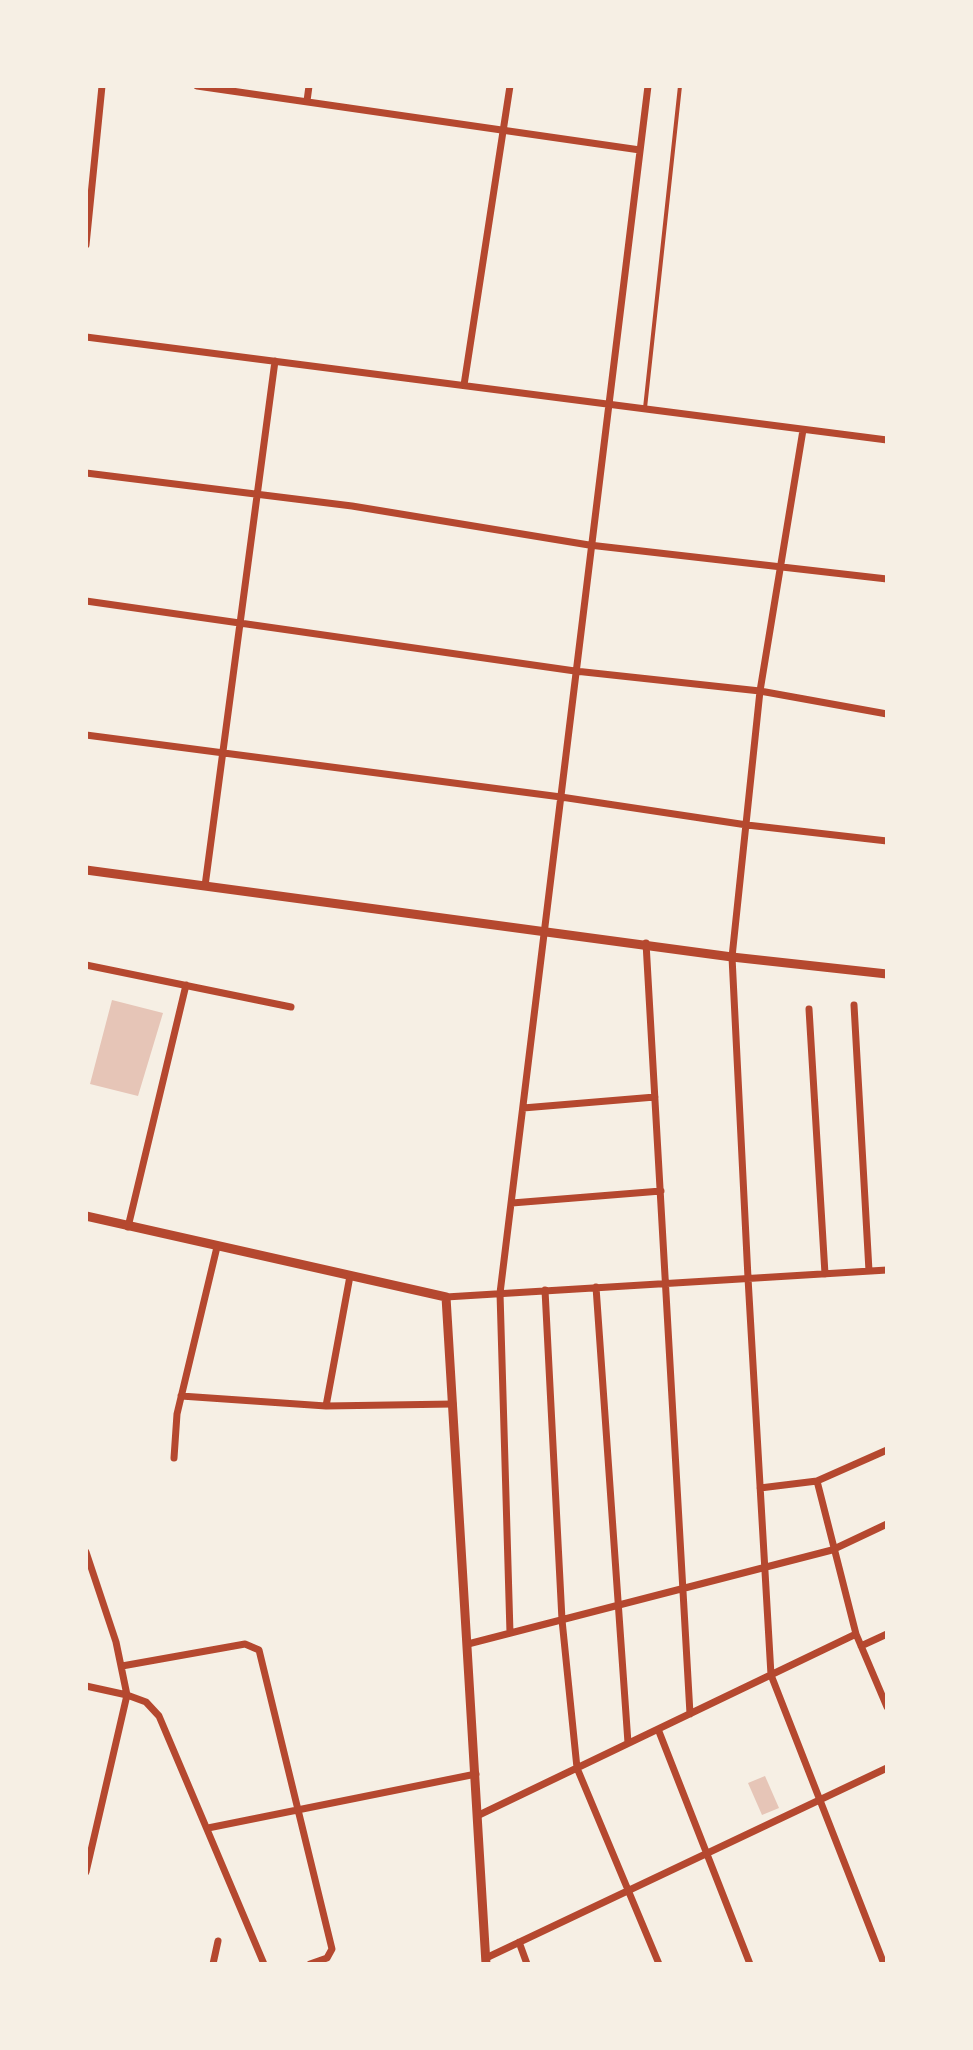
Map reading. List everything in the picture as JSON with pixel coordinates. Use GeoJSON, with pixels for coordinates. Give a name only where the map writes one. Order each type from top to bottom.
{"type":"FeatureCollection","features":[{"type":"Feature","properties":{"kind":"street"},"geometry":{"type":"LineString","coordinates":[[86,245],[102,86]]}},
{"type":"Feature","properties":{"kind":"street"},"geometry":{"type":"LineString","coordinates":[[197,86],[640,150]]}},
{"type":"Feature","properties":{"kind":"street"},"geometry":{"type":"LineString","coordinates":[[307,101],[309,86]]}},
{"type":"Feature","properties":{"kind":"street"},"geometry":{"type":"LineString","coordinates":[[464,385],[510,86]]}},
{"type":"Feature","properties":{"kind":"street"},"geometry":{"type":"LineString","coordinates":[[510,1633],[500,1293],[589,545],[648,86]]}},
{"type":"Feature","properties":{"kind":"street"},"geometry":{"type":"LineString","coordinates":[[86,337],[887,440]]}},
{"type":"Feature","properties":{"kind":"street"},"geometry":{"type":"LineString","coordinates":[[205,886],[275,361]]}},
{"type":"Feature","properties":{"kind":"street"},"geometry":{"type":"LineString","coordinates":[[803,430],[760,691],[732,957],[748,1278],[771,1675],[884,1964]]}},
{"type":"Feature","properties":{"kind":"street"},"geometry":{"type":"LineString","coordinates":[[86,473],[257,495],[589,545],[887,579]]}},
{"type":"Feature","properties":{"kind":"street"},"geometry":{"type":"LineString","coordinates":[[86,601],[575,671],[760,691],[887,714]]}},
{"type":"Feature","properties":{"kind":"street"},"geometry":{"type":"LineString","coordinates":[[86,735],[561,797],[747,825],[886,840],[887,828]]}},
{"type":"Feature","properties":{"kind":"street"},"geometry":{"type":"LineString","coordinates":[[86,870],[545,929],[732,957],[887,974]]}},
{"type":"Feature","properties":{"kind":"street"},"geometry":{"type":"LineString","coordinates":[[646,943],[690,1714]]}},
{"type":"Feature","properties":{"kind":"street"},"geometry":{"type":"LineString","coordinates":[[86,965],[291,1007]]}},
{"type":"Feature","properties":{"kind":"street"},"geometry":{"type":"LineString","coordinates":[[128,1227],[186,985]]}},
{"type":"Feature","properties":{"kind":"street"},"geometry":{"type":"LineString","coordinates":[[854,1005],[869,1271]]}},
{"type":"Feature","properties":{"kind":"street"},"geometry":{"type":"LineString","coordinates":[[809,1009],[825,1274]]}},
{"type":"Feature","properties":{"kind":"street"},"geometry":{"type":"LineString","coordinates":[[523,1108],[655,1097]]}},
{"type":"Feature","properties":{"kind":"street"},"geometry":{"type":"LineString","coordinates":[[512,1203],[661,1191]]}},
{"type":"Feature","properties":{"kind":"street"},"geometry":{"type":"LineString","coordinates":[[86,1216],[446,1297],[887,1270]]}},
{"type":"Feature","properties":{"kind":"street"},"geometry":{"type":"LineString","coordinates":[[174,1458],[181,1396],[217,1247]]}},
{"type":"Feature","properties":{"kind":"street"},"geometry":{"type":"LineString","coordinates":[[326,1406],[350,1276]]}},
{"type":"Feature","properties":{"kind":"street"},"geometry":{"type":"LineString","coordinates":[[596,1287],[628,1743]]}},
{"type":"Feature","properties":{"kind":"street"},"geometry":{"type":"LineString","coordinates":[[545,1290],[562,1620],[577,1768],[659,1964]]}},
{"type":"Feature","properties":{"kind":"street"},"geometry":{"type":"LineString","coordinates":[[446,1297],[486,1961],[519,1942],[887,1768]]}},
{"type":"Feature","properties":{"kind":"street"},"geometry":{"type":"LineString","coordinates":[[181,1396],[326,1406],[453,1404]]}},
{"type":"Feature","properties":{"kind":"street"},"geometry":{"type":"LineString","coordinates":[[760,1488],[817,1481],[887,1450]]}},
{"type":"Feature","properties":{"kind":"street"},"geometry":{"type":"LineString","coordinates":[[817,1481],[832,1550],[856,1634],[887,1706]]}},
{"type":"Feature","properties":{"kind":"street"},"geometry":{"type":"LineString","coordinates":[[468,1644],[832,1550],[887,1524]]}},
{"type":"Feature","properties":{"kind":"street"},"geometry":{"type":"LineString","coordinates":[[86,1552],[122,1666],[127,1695],[86,1872]]}},
{"type":"Feature","properties":{"kind":"street"},"geometry":{"type":"LineString","coordinates":[[479,1815],[856,1634]]}},
{"type":"Feature","properties":{"kind":"street"},"geometry":{"type":"LineString","coordinates":[[861,1646],[887,1634]]}},
{"type":"Feature","properties":{"kind":"street"},"geometry":{"type":"LineString","coordinates":[[122,1666],[245,1644],[255,1647],[261,1655],[332,1949],[327,1958],[310,1964]]}},
{"type":"Feature","properties":{"kind":"street"},"geometry":{"type":"LineString","coordinates":[[86,1686],[127,1695],[154,1709],[208,1828],[264,1964]]}},
{"type":"Feature","properties":{"kind":"street"},"geometry":{"type":"LineString","coordinates":[[658,1729],[750,1964]]}},
{"type":"Feature","properties":{"kind":"street"},"geometry":{"type":"LineString","coordinates":[[208,1828],[476,1774]]}},
{"type":"Feature","properties":{"kind":"street"},"geometry":{"type":"LineString","coordinates":[[213,1964],[218,1941]]}},
{"type":"Feature","properties":{"kind":"street"},"geometry":{"type":"LineString","coordinates":[[519,1942],[527,1964]]}},
{"type":"Feature","properties":{"kind":"lane"},"geometry":{"type":"LineString","coordinates":[[645,408],[680,86]]}},
{"type":"Feature","properties":{"kind":"building"},"geometry":{"type":"Polygon","coordinates":[[[112,1000],[163,1013],[138,1096],[90,1084],[112,1000]]]}},
{"type":"Feature","properties":{"kind":"building"},"geometry":{"type":"Polygon","coordinates":[[[765,1776],[779,1808],[762,1815],[748,1783],[765,1776]]]}}]}
